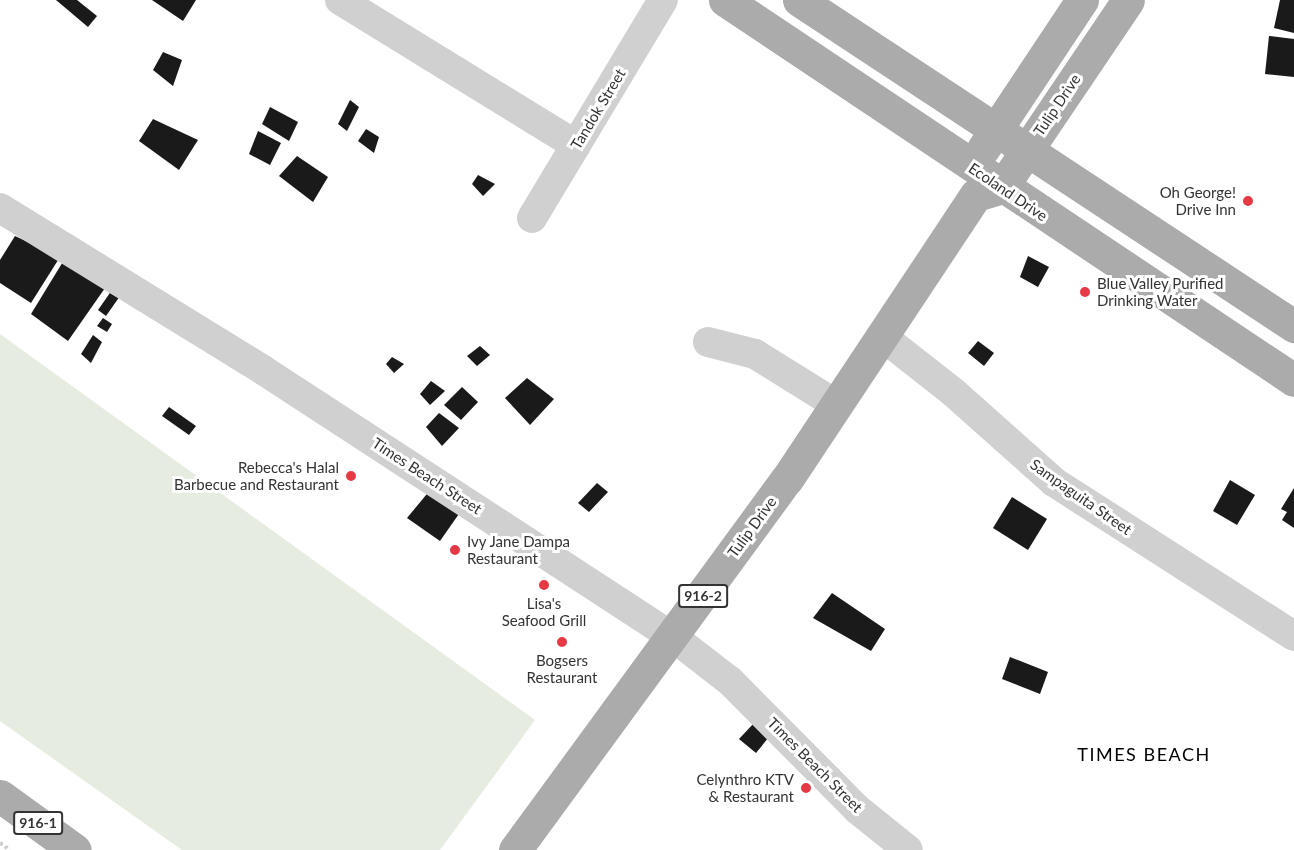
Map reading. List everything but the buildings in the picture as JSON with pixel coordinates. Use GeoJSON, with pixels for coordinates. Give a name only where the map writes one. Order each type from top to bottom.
{"type":"FeatureCollection","features":[{"type":"Feature","properties":{"kind":"main road","name":"Ecoland Drive"},"geometry":{"type":"LineString","coordinates":[[725,0],[983,183],[1294,380]]}},
{"type":"Feature","properties":{"kind":"main road"},"geometry":{"type":"LineString","coordinates":[[799,0],[1294,326]]}},
{"type":"Feature","properties":{"kind":"main road","name":"Tulip Drive"},"geometry":{"type":"LineString","coordinates":[[515,850],[673,637],[883,337],[983,183],[996,130],[1082,0]]}},
{"type":"Feature","properties":{"kind":"main road","name":"Tulip Drive"},"geometry":{"type":"LineString","coordinates":[[983,183],[1027,152],[1128,0]]}},
{"type":"Feature","properties":{"kind":"main road","name":"916-1"},"geometry":{"type":"LineString","coordinates":[[0,796],[75,850]]}},
{"type":"Feature","properties":{"kind":"street"},"geometry":{"type":"LineString","coordinates":[[340,0],[576,145]]}},
{"type":"Feature","properties":{"kind":"street","name":"Tandok Street"},"geometry":{"type":"LineString","coordinates":[[532,218],[663,0]]}},
{"type":"Feature","properties":{"kind":"street","name":"Times Beach Street"},"geometry":{"type":"LineString","coordinates":[[0,208],[263,370],[673,637],[730,681],[857,809],[908,850]]}},
{"type":"Feature","properties":{"kind":"street","name":"Sampaguita Street"},"geometry":{"type":"LineString","coordinates":[[883,337],[953,392],[1054,482],[1294,636]]}},
{"type":"Feature","properties":{"kind":"street"},"geometry":{"type":"LineString","coordinates":[[708,342],[755,354],[837,405]]}},
{"type":"Feature","properties":{"kind":"path"},"geometry":{"type":"LineString","coordinates":[[0,843],[10,850]]}},
{"type":"Feature","properties":{"kind":"shaded area"},"geometry":{"type":"Polygon","coordinates":[[[0,334],[535,720],[440,850],[182,850],[0,721],[0,334]]]}},
{"type":"Feature","properties":{"kind":"place","name":"Oh George! Drive Inn"},"geometry":{"type":"Point","coordinates":[1248,201]}},
{"type":"Feature","properties":{"kind":"place","name":"Blue Valley Purified Drinking Water"},"geometry":{"type":"Point","coordinates":[1085,292]}},
{"type":"Feature","properties":{"kind":"place","name":"Rebecca's Halal Barbecue and Restaurant"},"geometry":{"type":"Point","coordinates":[351,476]}},
{"type":"Feature","properties":{"kind":"place","name":"Ivy Jane Dampa Restaurant"},"geometry":{"type":"Point","coordinates":[455,550]}},
{"type":"Feature","properties":{"kind":"place","name":"Lisa's Seafood Grill"},"geometry":{"type":"Point","coordinates":[544,585]}},
{"type":"Feature","properties":{"kind":"place","name":"Bogsers Restaurant"},"geometry":{"type":"Point","coordinates":[562,642]}},
{"type":"Feature","properties":{"kind":"place","name":"Celynthro KTV & Restaurant"},"geometry":{"type":"Point","coordinates":[806,788]}},
{"type":"Feature","properties":{"kind":"district","name":"TIMES BEACH"},"geometry":{"type":"Point","coordinates":[1144,754]}}]}
